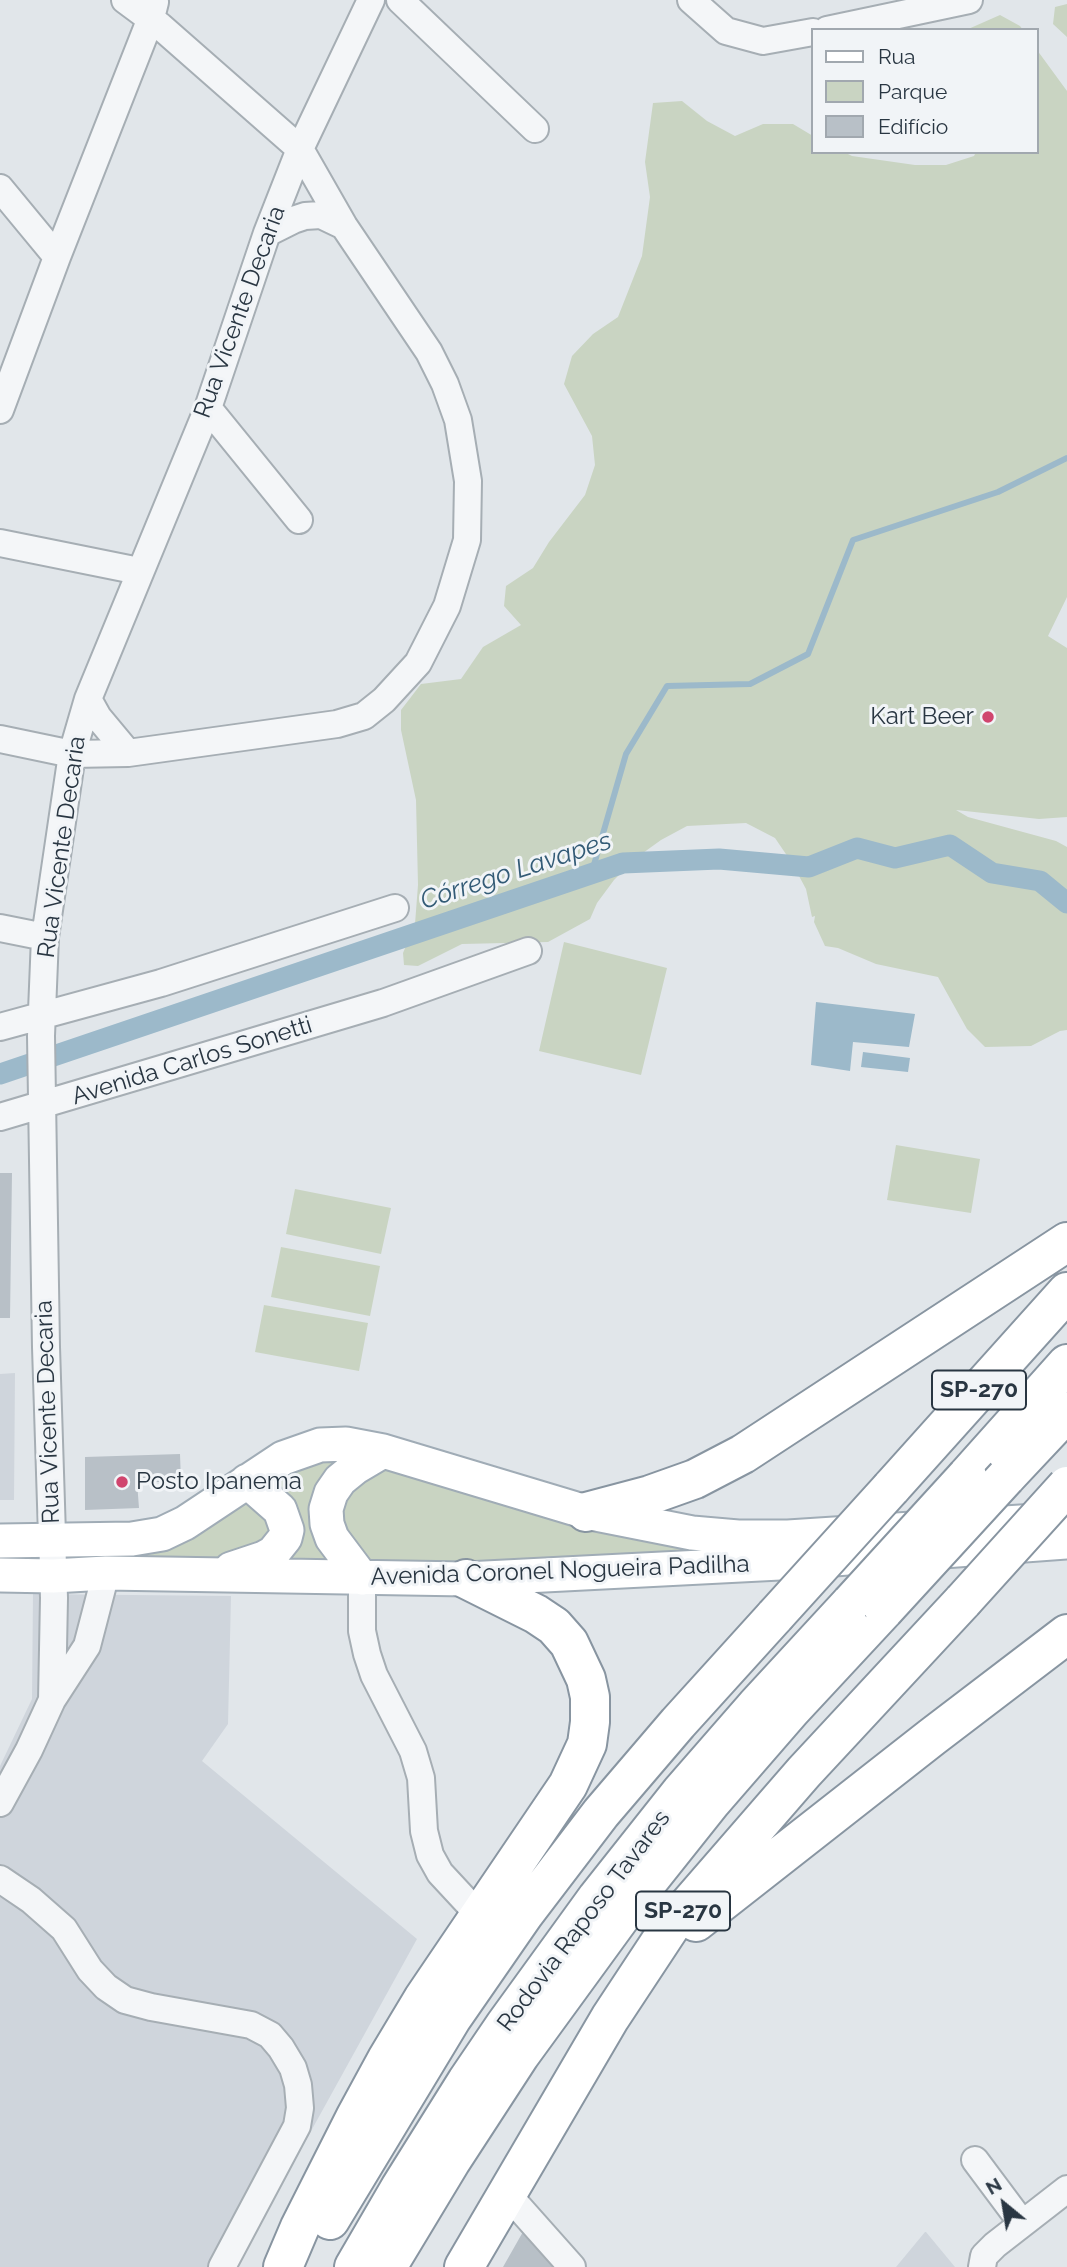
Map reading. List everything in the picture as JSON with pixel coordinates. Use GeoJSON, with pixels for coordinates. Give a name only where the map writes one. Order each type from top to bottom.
{"type":"FeatureCollection","features":[{"type":"Feature","properties":{"kind":"highway"},"geometry":{"type":"LineString","coordinates":[[586,1512],[650,1495],[695,1479],[743,1454],[1067,1242]]}},
{"type":"Feature","properties":{"kind":"highway","name":"SP-270"},"geometry":{"type":"LineString","coordinates":[[302,2267],[452,2018],[524,1914],[601,1813],[678,1723],[1067,1292]]}},
{"type":"Feature","properties":{"kind":"highway","name":"SP-270"},"geometry":{"type":"LineString","coordinates":[[867,1606],[967,1476],[1067,1363]]}},
{"type":"Feature","properties":{"kind":"highway","name":"SP-270"},"geometry":{"type":"LineString","coordinates":[[867,1606],[1006,1477],[1067,1412]]}},
{"type":"Feature","properties":{"kind":"highway","name":"SP-270"},"geometry":{"type":"LineString","coordinates":[[464,2267],[610,2018],[672,1924],[804,1772],[1067,1486]]}},
{"type":"Feature","properties":{"kind":"highway"},"geometry":{"type":"LineString","coordinates":[[283,2267],[325,2178],[387,2059],[422,1999],[568,1785],[587,1744],[590,1697],[579,1661],[569,1643],[554,1626],[536,1614],[466,1579]]}},
{"type":"Feature","properties":{"kind":"highway","name":"Rodovia Raposo Tavares"},"geometry":{"type":"LineString","coordinates":[[354,2267],[467,2081],[597,1898],[681,1792],[756,1706],[867,1606]]}},
{"type":"Feature","properties":{"kind":"highway","name":"Rodovia Raposo Tavares"},"geometry":{"type":"LineString","coordinates":[[387,2267],[520,2054],[630,1904],[712,1801],[791,1710],[867,1606]]}},
{"type":"Feature","properties":{"kind":"highway"},"geometry":{"type":"LineString","coordinates":[[610,2018],[696,1923],[921,1745],[1067,1634]]}},
{"type":"Feature","properties":{"kind":"main road","name":"Avenida Coronel Nogueira Padilha"},"geometry":{"type":"LineString","coordinates":[[0,1541],[132,1539],[162,1534],[185,1523],[282,1458],[320,1445],[346,1444],[383,1451],[586,1512],[692,1533],[788,1537],[1067,1519]]}},
{"type":"Feature","properties":{"kind":"main road"},"geometry":{"type":"LineString","coordinates":[[362,1578],[332,1538],[326,1509],[331,1493],[340,1480],[383,1451]]}},
{"type":"Feature","properties":{"kind":"main road"},"geometry":{"type":"LineString","coordinates":[[215,1574],[264,1558],[280,1546],[285,1538],[286,1530],[280,1510],[247,1481]]}},
{"type":"Feature","properties":{"kind":"main road","name":"Avenida Coronel Nogueira Padilha"},"geometry":{"type":"LineString","coordinates":[[0,1575],[106,1573],[466,1579],[780,1563],[1067,1542]]}},
{"type":"Feature","properties":{"kind":"street"},"geometry":{"type":"LineString","coordinates":[[0,739],[72,754],[128,753],[337,724],[364,716],[384,700],[418,663],[447,606],[467,540],[468,481],[458,420],[445,384],[429,352],[344,226],[300,149],[153,9],[125,0]]}},
{"type":"Feature","properties":{"kind":"street","name":"Rua Vicente Decaria"},"geometry":{"type":"LineString","coordinates":[[52,1541],[42,1157],[42,1026],[45,937],[72,754],[88,699],[208,408],[267,233],[300,149],[371,0]]}},
{"type":"Feature","properties":{"kind":"street"},"geometry":{"type":"LineString","coordinates":[[400,0],[535,129]]}},
{"type":"Feature","properties":{"kind":"street"},"geometry":{"type":"LineString","coordinates":[[691,0],[726,31],[763,41],[811,32]]}},
{"type":"Feature","properties":{"kind":"street"},"geometry":{"type":"LineString","coordinates":[[836,28],[969,0]]}},
{"type":"Feature","properties":{"kind":"street"},"geometry":{"type":"LineString","coordinates":[[0,411],[153,9]]}},
{"type":"Feature","properties":{"kind":"street"},"geometry":{"type":"LineString","coordinates":[[0,188],[57,257]]}},
{"type":"Feature","properties":{"kind":"street"},"geometry":{"type":"LineString","coordinates":[[267,233],[305,216],[321,215],[344,226]]}},
{"type":"Feature","properties":{"kind":"street"},"geometry":{"type":"LineString","coordinates":[[208,408],[299,520]]}},
{"type":"Feature","properties":{"kind":"street"},"geometry":{"type":"LineString","coordinates":[[0,543],[139,571]]}},
{"type":"Feature","properties":{"kind":"street"},"geometry":{"type":"LineString","coordinates":[[88,699],[98,717],[128,753]]}},
{"type":"Feature","properties":{"kind":"street"},"geometry":{"type":"LineString","coordinates":[[0,1027],[42,1026],[161,983],[395,908]]}},
{"type":"Feature","properties":{"kind":"street"},"geometry":{"type":"LineString","coordinates":[[0,928],[45,937]]}},
{"type":"Feature","properties":{"kind":"street","name":"Avenida Carlos Sonetti"},"geometry":{"type":"LineString","coordinates":[[0,1120],[41,1098],[383,1003],[528,951]]}},
{"type":"Feature","properties":{"kind":"street"},"geometry":{"type":"LineString","coordinates":[[44,966],[55,988],[67,994],[88,995],[161,983]]}},
{"type":"Feature","properties":{"kind":"street","name":"Avenida Carlos Sonetti"},"geometry":{"type":"LineString","coordinates":[[0,1120],[18,1127],[29,1136],[42,1157]]}},
{"type":"Feature","properties":{"kind":"street"},"geometry":{"type":"LineString","coordinates":[[52,1541],[52,1700]]}},
{"type":"Feature","properties":{"kind":"street"},"geometry":{"type":"LineString","coordinates":[[0,1803],[52,1700],[87,1646],[106,1573]]}},
{"type":"Feature","properties":{"kind":"street"},"geometry":{"type":"LineString","coordinates":[[362,1578],[362,1631],[367,1654],[374,1675],[416,1760],[421,1778],[424,1831],[430,1855],[440,1873],[479,1915]]}},
{"type":"Feature","properties":{"kind":"street"},"geometry":{"type":"LineString","coordinates":[[0,1879],[31,1900],[64,1929],[90,1970],[106,1987],[125,2000],[251,2025],[270,2035],[287,2058],[298,2085],[300,2108],[297,2126],[222,2267]]}},
{"type":"Feature","properties":{"kind":"street"},"geometry":{"type":"LineString","coordinates":[[975,2160],[1022,2223]]}},
{"type":"Feature","properties":{"kind":"street"},"geometry":{"type":"LineString","coordinates":[[982,2267],[984,2256],[1067,2189]]}},
{"type":"Feature","properties":{"kind":"street"},"geometry":{"type":"LineString","coordinates":[[508,2195],[572,2267]]}},
{"type":"Feature","properties":{"kind":"shaded area"},"geometry":{"type":"Polygon","coordinates":[[[15,1373],[14,1500],[0,1500],[0,1374],[15,1373]]]}},
{"type":"Feature","properties":{"kind":"shaded area"},"geometry":{"type":"Polygon","coordinates":[[[33,1594],[231,1596],[228,1724],[202,1761],[417,1939],[236,2267],[0,2267],[0,1766],[32,1699],[33,1594]]]}},
{"type":"Feature","properties":{"kind":"shaded area"},"geometry":{"type":"Polygon","coordinates":[[[925,2232],[955,2267],[896,2267],[925,2232]]]}},
{"type":"Feature","properties":{"kind":"green space"},"geometry":{"type":"Polygon","coordinates":[[[1067,4],[1067,37],[1053,24],[1055,7],[1067,4]]]}},
{"type":"Feature","properties":{"kind":"green space"},"geometry":{"type":"Polygon","coordinates":[[[1000,15],[1022,28],[971,28],[1000,15]]]}},
{"type":"Feature","properties":{"kind":"green space"},"geometry":{"type":"Polygon","coordinates":[[[1039,53],[1067,91],[1067,597],[1048,636],[1067,648],[1067,817],[1039,819],[956,810],[968,817],[1056,841],[1067,847],[1067,1030],[1031,1046],[985,1047],[967,1029],[938,977],[876,964],[838,948],[825,946],[814,922],[815,916],[812,917],[806,889],[792,863],[775,838],[746,823],[687,826],[661,840],[636,858],[614,880],[597,903],[590,919],[548,942],[462,944],[418,966],[404,965],[403,953],[415,924],[418,885],[416,800],[401,730],[401,710],[421,684],[461,679],[483,647],[521,625],[504,606],[506,586],[533,568],[585,495],[595,465],[592,436],[564,384],[572,356],[593,334],[618,317],[642,256],[650,197],[645,162],[653,103],[682,101],[707,121],[735,136],[763,124],[793,124],[811,135],[811,154],[848,154],[915,165],[946,165],[974,156],[1039,154],[1039,53]]]}},
{"type":"Feature","properties":{"kind":"green space"},"geometry":{"type":"Polygon","coordinates":[[[564,942],[667,968],[641,1075],[539,1051],[564,942]]]}},
{"type":"Feature","properties":{"kind":"green space"},"geometry":{"type":"Polygon","coordinates":[[[896,1145],[980,1159],[971,1213],[887,1200],[896,1145]]]}},
{"type":"Feature","properties":{"kind":"green space"},"geometry":{"type":"Polygon","coordinates":[[[295,1189],[391,1208],[381,1254],[286,1234],[295,1189]]]}},
{"type":"Feature","properties":{"kind":"green space"},"geometry":{"type":"Polygon","coordinates":[[[281,1247],[380,1266],[370,1316],[271,1297],[281,1247]]]}},
{"type":"Feature","properties":{"kind":"green space"},"geometry":{"type":"Polygon","coordinates":[[[264,1305],[368,1323],[359,1371],[255,1352],[264,1305]]]}},
{"type":"Feature","properties":{"kind":"green space"},"geometry":{"type":"Polygon","coordinates":[[[333,1454],[817,1543],[512,1569],[60,1563],[60,1552],[106,1551],[275,1475],[333,1454]]]}},
{"type":"Feature","properties":{"kind":"water"},"geometry":{"type":"Polygon","coordinates":[[[816,1002],[915,1014],[909,1047],[853,1042],[850,1071],[811,1065],[816,1002]]]}},
{"type":"Feature","properties":{"kind":"water"},"geometry":{"type":"Polygon","coordinates":[[[863,1052],[910,1058],[908,1072],[861,1067],[863,1052]]]}},
{"type":"Feature","properties":{"kind":"building"},"geometry":{"type":"Polygon","coordinates":[[[0,1173],[12,1173],[10,1318],[0,1318],[0,1173]]]}},
{"type":"Feature","properties":{"kind":"building","name":"Posto Ipanema"},"geometry":{"type":"Polygon","coordinates":[[[180,1454],[181,1482],[137,1482],[139,1508],[85,1510],[85,1457],[180,1454]]]}},
{"type":"Feature","properties":{"kind":"building"},"geometry":{"type":"Polygon","coordinates":[[[524,2230],[557,2267],[503,2267],[524,2230]]]}},
{"type":"Feature","properties":{"kind":"waterway"},"geometry":{"type":"LineString","coordinates":[[591,875],[626,754],[667,686],[750,684],[808,654],[853,540],[998,492],[1067,458]]}},
{"type":"Feature","properties":{"kind":"waterway","name":"Córrego Lavapes"},"geometry":{"type":"LineString","coordinates":[[0,1074],[623,863],[719,859],[809,867],[857,848],[895,858],[950,845],[992,873],[1040,881],[1067,903]]}},
{"type":"Feature","properties":{"kind":"place","name":"Kart Beer"},"geometry":{"type":"Point","coordinates":[988,717]}},
{"type":"Feature","properties":{"kind":"place","name":"Posto Ipanema"},"geometry":{"type":"Point","coordinates":[122,1482]}}]}
